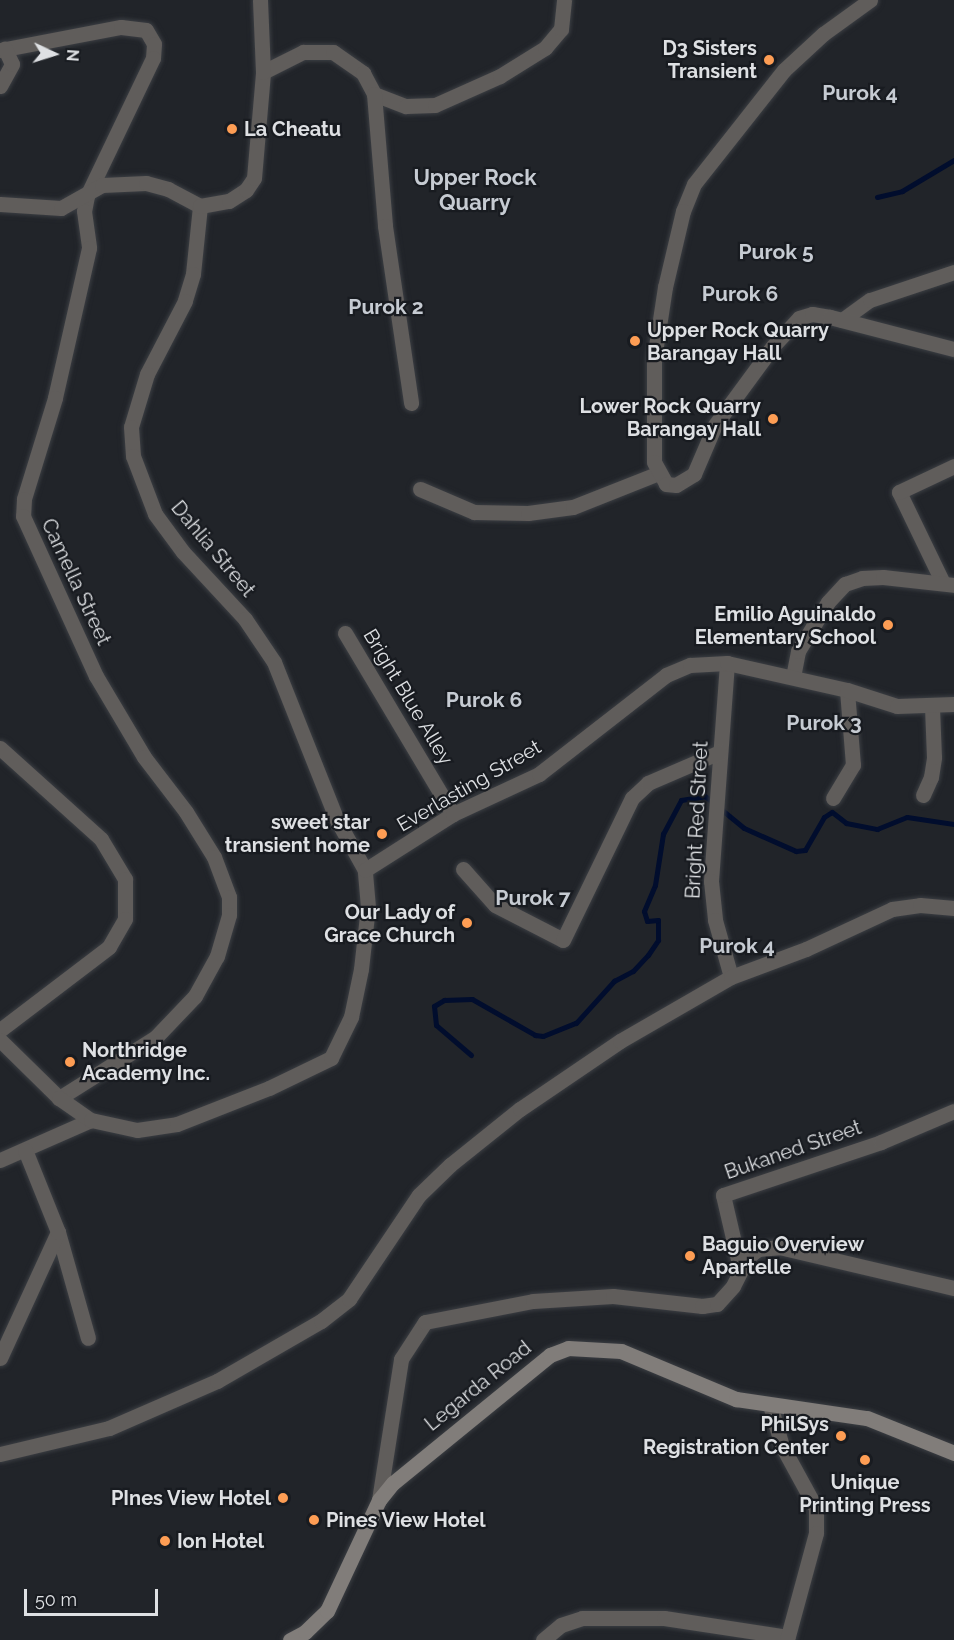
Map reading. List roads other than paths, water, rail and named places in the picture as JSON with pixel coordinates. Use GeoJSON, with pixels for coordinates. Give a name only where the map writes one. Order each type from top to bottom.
{"type":"FeatureCollection","features":[{"type":"Feature","properties":{"kind":"main road","name":"Legarda Road"},"geometry":{"type":"LineString","coordinates":[[290,1640],[305,1632],[327,1611],[379,1500],[393,1483],[550,1355],[568,1348],[621,1351],[736,1399],[867,1418],[954,1453]]}},
{"type":"Feature","properties":{"kind":"street"},"geometry":{"type":"LineString","coordinates":[[0,204],[61,208],[87,196],[102,185],[146,183],[168,189],[200,207],[229,201],[246,190],[254,178],[263,72],[260,0]]}},
{"type":"Feature","properties":{"kind":"street"},"geometry":{"type":"LineString","coordinates":[[374,94],[406,106],[435,105],[457,98],[545,48],[561,29],[564,0]]}},
{"type":"Feature","properties":{"kind":"street"},"geometry":{"type":"LineString","coordinates":[[870,0],[823,34],[784,70],[694,184],[683,211],[665,287],[654,359],[654,462],[666,483],[676,485],[694,474],[715,425],[790,325],[812,314],[954,349]]}},
{"type":"Feature","properties":{"kind":"street","name":"Camella Street"},"geometry":{"type":"LineString","coordinates":[[2,50],[122,27],[146,30],[152,36],[153,58],[87,196],[84,211],[89,248],[55,398],[24,499],[23,516],[96,676],[144,758],[186,812],[214,857],[224,877],[229,915],[207,979],[178,1016],[156,1037],[59,1098]]}},
{"type":"Feature","properties":{"kind":"street"},"geometry":{"type":"LineString","coordinates":[[0,86],[12,64],[2,50]]}},
{"type":"Feature","properties":{"kind":"street"},"geometry":{"type":"LineString","coordinates":[[263,72],[303,52],[333,51],[363,73],[374,94],[385,226],[411,403]]}},
{"type":"Feature","properties":{"kind":"street","name":"Dahlia Street"},"geometry":{"type":"LineString","coordinates":[[200,207],[194,274],[185,301],[147,374],[131,427],[133,456],[155,514],[183,552],[245,619],[274,662],[337,820],[364,870]]}},
{"type":"Feature","properties":{"kind":"street"},"geometry":{"type":"LineString","coordinates":[[842,320],[870,300],[954,272]]}},
{"type":"Feature","properties":{"kind":"street"},"geometry":{"type":"LineString","coordinates":[[948,584],[899,492],[954,466]]}},
{"type":"Feature","properties":{"kind":"street"},"geometry":{"type":"LineString","coordinates":[[420,489],[474,512],[528,513],[573,507],[659,473]]}},
{"type":"Feature","properties":{"kind":"street"},"geometry":{"type":"LineString","coordinates":[[794,676],[798,651],[828,602],[845,584],[883,577],[948,584]]}},
{"type":"Feature","properties":{"kind":"street","name":"Bright Blue Alley"},"geometry":{"type":"LineString","coordinates":[[345,633],[453,814]]}},
{"type":"Feature","properties":{"kind":"street","name":"Everlasting Street"},"geometry":{"type":"LineString","coordinates":[[364,870],[453,814],[539,774],[666,675],[690,665],[728,663],[794,676],[897,706],[932,707],[954,704]]}},
{"type":"Feature","properties":{"kind":"street","name":"Bright Red Street"},"geometry":{"type":"LineString","coordinates":[[728,663],[711,881],[715,920],[731,977]]}},
{"type":"Feature","properties":{"kind":"street"},"geometry":{"type":"LineString","coordinates":[[833,798],[853,765],[847,690]]}},
{"type":"Feature","properties":{"kind":"street"},"geometry":{"type":"LineString","coordinates":[[923,795],[931,777],[934,757],[932,707]]}},
{"type":"Feature","properties":{"kind":"street"},"geometry":{"type":"LineString","coordinates":[[0,748],[101,839],[125,879],[125,919],[109,947],[0,1030]]}},
{"type":"Feature","properties":{"kind":"street"},"geometry":{"type":"LineString","coordinates":[[463,869],[495,905],[563,940],[632,798],[648,783],[720,752]]}},
{"type":"Feature","properties":{"kind":"street"},"geometry":{"type":"LineString","coordinates":[[0,1040],[59,1098],[91,1120],[137,1130],[177,1124],[269,1088],[331,1058],[351,1017],[361,969],[368,907],[364,870]]}},
{"type":"Feature","properties":{"kind":"street"},"geometry":{"type":"LineString","coordinates":[[0,1454],[109,1428],[217,1381],[321,1321],[349,1299],[419,1195],[450,1165],[520,1109],[620,1041],[731,977],[806,949],[892,909],[920,905],[954,908]]}},
{"type":"Feature","properties":{"kind":"street","name":"Bukaned Street"},"geometry":{"type":"LineString","coordinates":[[740,1268],[723,1195],[881,1142],[954,1111]]}},
{"type":"Feature","properties":{"kind":"street"},"geometry":{"type":"LineString","coordinates":[[0,1160],[91,1120]]}},
{"type":"Feature","properties":{"kind":"street"},"geometry":{"type":"LineString","coordinates":[[25,1150],[58,1232],[88,1338]]}},
{"type":"Feature","properties":{"kind":"street"},"geometry":{"type":"LineString","coordinates":[[0,1358],[58,1232]]}},
{"type":"Feature","properties":{"kind":"street"},"geometry":{"type":"LineString","coordinates":[[379,1500],[401,1359],[425,1322],[556,1299],[613,1296],[702,1306],[725,1298],[740,1268],[758,1249],[789,1248],[954,1288]]}},
{"type":"Feature","properties":{"kind":"street"},"geometry":{"type":"LineString","coordinates":[[543,1640],[561,1625],[582,1618],[664,1618],[787,1639],[816,1533],[816,1508],[782,1446],[770,1405]]}},
{"type":"Feature","properties":{"kind":"waterway"},"geometry":{"type":"LineString","coordinates":[[877,197],[902,191],[954,160]]}},
{"type":"Feature","properties":{"kind":"waterway"},"geometry":{"type":"LineString","coordinates":[[471,1055],[436,1025],[434,1006],[444,1000],[472,999],[535,1035],[543,1036],[576,1023],[614,981],[633,971],[648,955],[658,940],[658,920],[647,921],[644,911],[655,885],[663,834],[681,800],[705,796],[744,828],[796,851],[805,850],[824,817],[832,812],[846,823],[877,829],[907,817],[954,824]]}},
{"type":"Feature","properties":{"kind":"place","name":"D3 Sisters Transient"},"geometry":{"type":"Point","coordinates":[769,60]}},
{"type":"Feature","properties":{"kind":"place","name":"La Cheatu"},"geometry":{"type":"Point","coordinates":[232,129]}},
{"type":"Feature","properties":{"kind":"place","name":"Upper Rock Quarry Barangay Hall"},"geometry":{"type":"Point","coordinates":[635,341]}},
{"type":"Feature","properties":{"kind":"place","name":"Lower Rock Quarry Barangay Hall"},"geometry":{"type":"Point","coordinates":[773,419]}},
{"type":"Feature","properties":{"kind":"place","name":"Emilio Aguinaldo Elementary School"},"geometry":{"type":"Point","coordinates":[888,625]}},
{"type":"Feature","properties":{"kind":"place","name":"sweet star transient home"},"geometry":{"type":"Point","coordinates":[382,834]}},
{"type":"Feature","properties":{"kind":"place","name":"Our Lady of Grace Church"},"geometry":{"type":"Point","coordinates":[467,923]}},
{"type":"Feature","properties":{"kind":"place","name":"Northridge Academy Inc."},"geometry":{"type":"Point","coordinates":[70,1062]}},
{"type":"Feature","properties":{"kind":"place","name":"Baguio Overview Apartelle"},"geometry":{"type":"Point","coordinates":[690,1256]}},
{"type":"Feature","properties":{"kind":"place","name":"PhilSys Registration Center"},"geometry":{"type":"Point","coordinates":[841,1436]}},
{"type":"Feature","properties":{"kind":"place","name":"Unique Printing Press"},"geometry":{"type":"Point","coordinates":[865,1460]}},
{"type":"Feature","properties":{"kind":"place","name":"PInes View Hotel"},"geometry":{"type":"Point","coordinates":[283,1498]}},
{"type":"Feature","properties":{"kind":"place","name":"Pines View Hotel"},"geometry":{"type":"Point","coordinates":[314,1520]}},
{"type":"Feature","properties":{"kind":"place","name":"Ion Hotel"},"geometry":{"type":"Point","coordinates":[165,1541]}},
{"type":"Feature","properties":{"kind":"district","name":"Purok 4"},"geometry":{"type":"Point","coordinates":[860,93]}},
{"type":"Feature","properties":{"kind":"district","name":"Upper Rock Quarry"},"geometry":{"type":"Point","coordinates":[475,190]}},
{"type":"Feature","properties":{"kind":"district","name":"Purok 5"},"geometry":{"type":"Point","coordinates":[776,252]}},
{"type":"Feature","properties":{"kind":"district","name":"Purok 6"},"geometry":{"type":"Point","coordinates":[740,294]}},
{"type":"Feature","properties":{"kind":"district","name":"Purok 2"},"geometry":{"type":"Point","coordinates":[386,307]}},
{"type":"Feature","properties":{"kind":"district","name":"Purok 6"},"geometry":{"type":"Point","coordinates":[484,700]}},
{"type":"Feature","properties":{"kind":"district","name":"Purok 3"},"geometry":{"type":"Point","coordinates":[824,723]}},
{"type":"Feature","properties":{"kind":"district","name":"Purok 7"},"geometry":{"type":"Point","coordinates":[533,898]}},
{"type":"Feature","properties":{"kind":"district","name":"Purok 4"},"geometry":{"type":"Point","coordinates":[737,946]}}]}
